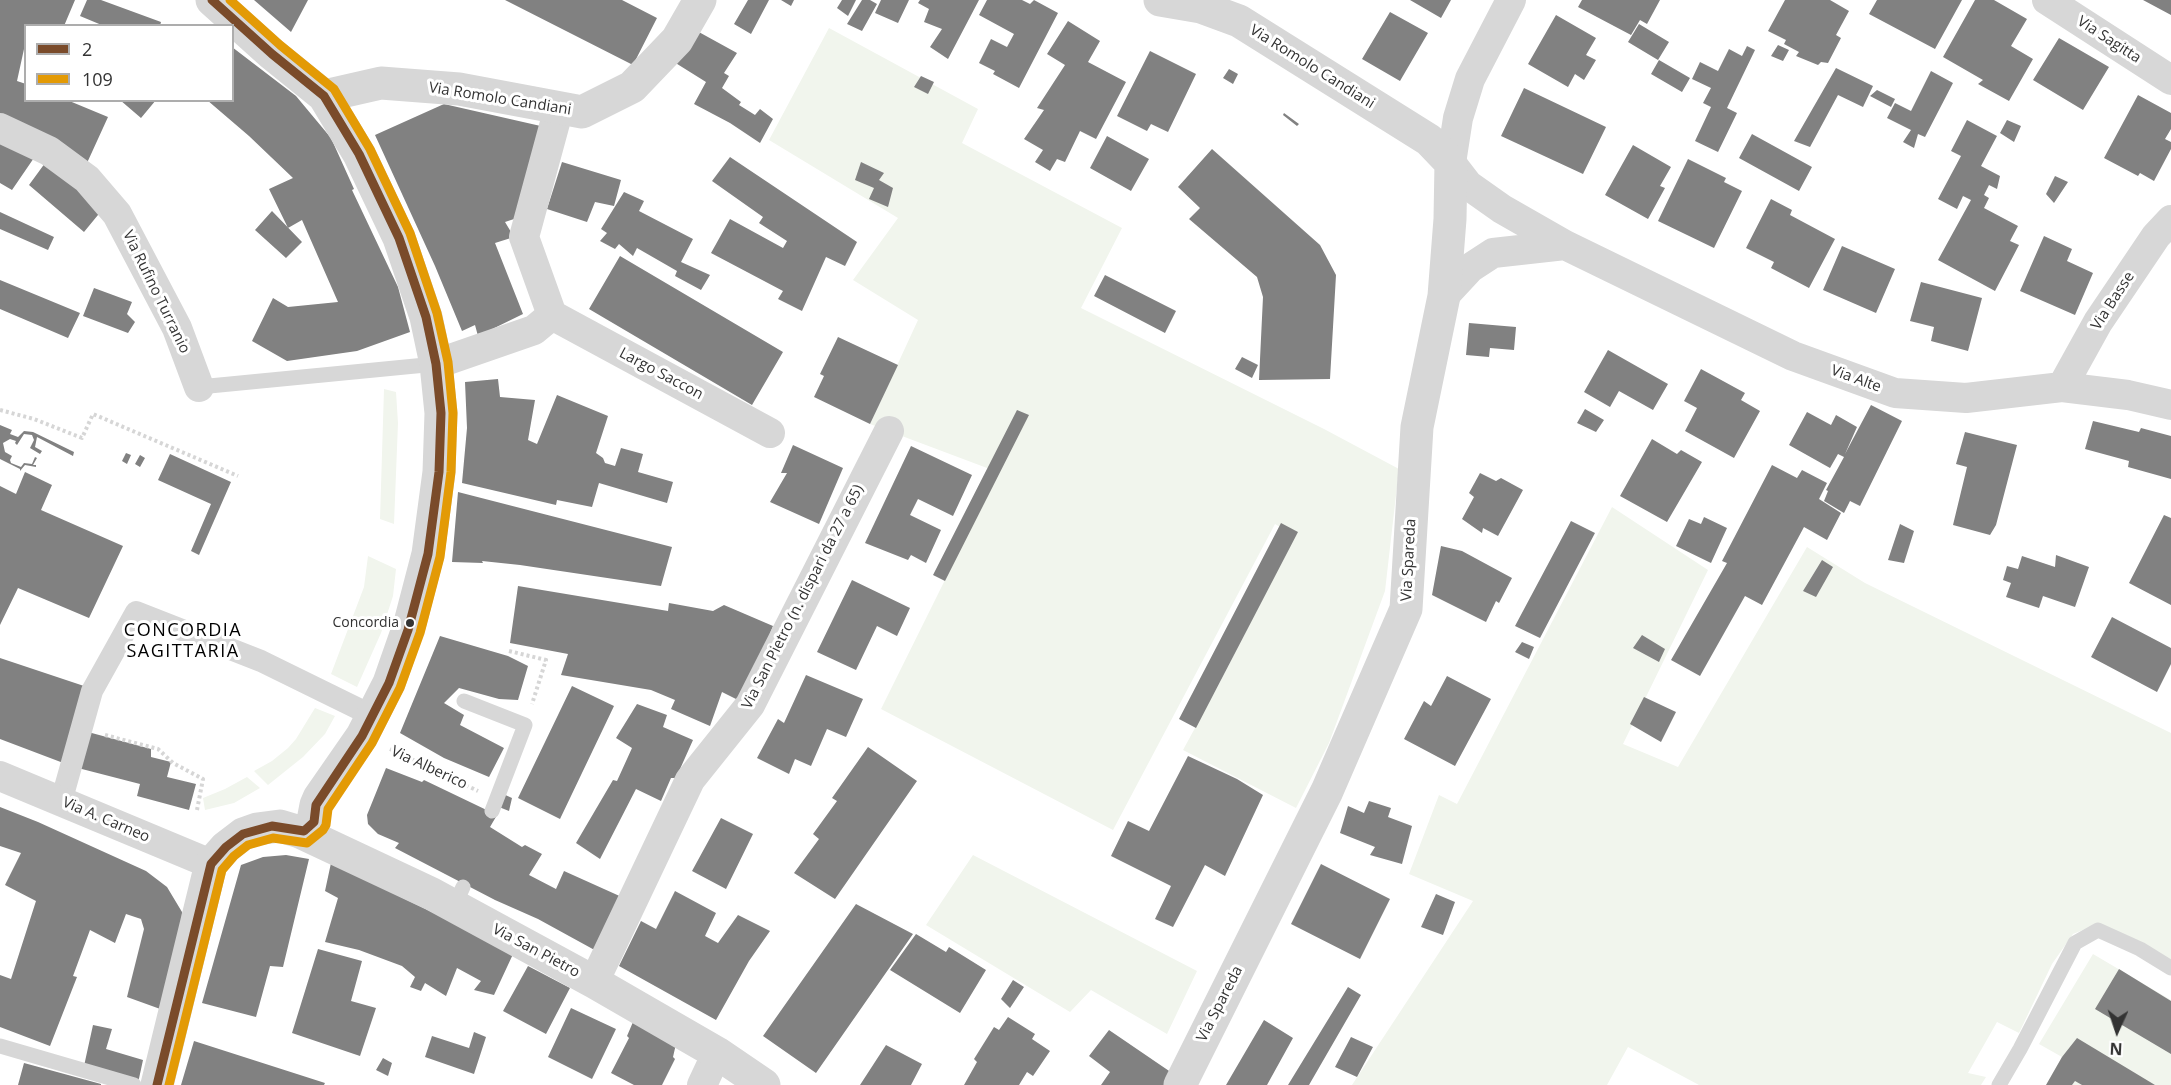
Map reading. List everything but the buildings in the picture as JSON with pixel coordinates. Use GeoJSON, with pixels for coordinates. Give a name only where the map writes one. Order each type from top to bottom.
{"type":"FeatureCollection","features":[{"type":"Feature","properties":{"kind":"street"},"geometry":{"type":"LineString","coordinates":[[158,1085],[211,864],[226,847],[243,834],[300,818],[316,805],[368,726],[389,683],[408,630],[428,554],[439,472],[441,413],[436,364],[426,317],[399,238],[359,154],[324,96],[272,54],[212,0]]}},
{"type":"Feature","properties":{"kind":"street","name":"Via Romolo Candiani"},"geometry":{"type":"LineString","coordinates":[[324,96],[381,83],[459,89],[582,112],[632,87],[677,40],[700,0]]}},
{"type":"Feature","properties":{"kind":"street","name":"Via Romolo Candiani"},"geometry":{"type":"LineString","coordinates":[[1160,0],[1201,7],[1239,21],[1429,140],[1451,163]]}},
{"type":"Feature","properties":{"kind":"street","name":"Via Spareda"},"geometry":{"type":"LineString","coordinates":[[1180,1085],[1327,791],[1406,609],[1417,427],[1444,296],[1450,219],[1451,163],[1458,118],[1470,79],[1512,0]]}},
{"type":"Feature","properties":{"kind":"street","name":"Via Sagitta"},"geometry":{"type":"LineString","coordinates":[[2047,0],[2171,80]]}},
{"type":"Feature","properties":{"kind":"street"},"geometry":{"type":"LineString","coordinates":[[436,364],[534,330],[552,315],[524,237],[559,108]]}},
{"type":"Feature","properties":{"kind":"street","name":"Via Rufino Turranio"},"geometry":{"type":"LineString","coordinates":[[0,128],[49,151],[91,183],[117,214],[177,328],[199,387]]}},
{"type":"Feature","properties":{"kind":"street","name":"Via Alte"},"geometry":{"type":"LineString","coordinates":[[1451,163],[1468,185],[1502,209],[1565,245],[1793,356],[1895,393],[1966,398],[2062,387],[2128,395],[2171,405]]}},
{"type":"Feature","properties":{"kind":"street","name":"Via Basse"},"geometry":{"type":"LineString","coordinates":[[2062,387],[2098,322],[2156,236],[2171,220]]}},
{"type":"Feature","properties":{"kind":"street"},"geometry":{"type":"LineString","coordinates":[[1444,296],[1470,268],[1494,253],[1565,245]]}},
{"type":"Feature","properties":{"kind":"street","name":"Largo Saccon"},"geometry":{"type":"LineString","coordinates":[[552,315],[770,433]]}},
{"type":"Feature","properties":{"kind":"street","name":"Via San Pietro (n. dispari da 27 a 65)"},"geometry":{"type":"LineString","coordinates":[[594,982],[690,780],[750,705],[889,430]]}},
{"type":"Feature","properties":{"kind":"street"},"geometry":{"type":"LineString","coordinates":[[61,802],[92,691],[136,612],[261,661],[368,726]]}},
{"type":"Feature","properties":{"kind":"street","name":"Via A. Carneo"},"geometry":{"type":"LineString","coordinates":[[0,776],[211,864]]}},
{"type":"Feature","properties":{"kind":"street","name":"Via San Pietro"},"geometry":{"type":"LineString","coordinates":[[300,818],[459,897],[594,982],[717,1053],[764,1085]]}},
{"type":"Feature","properties":{"kind":"street"},"geometry":{"type":"LineString","coordinates":[[702,1085],[717,1053]]}},
{"type":"Feature","properties":{"kind":"lane","name":"Via Rufino Turranio"},"geometry":{"type":"LineString","coordinates":[[199,387],[436,364]]}},
{"type":"Feature","properties":{"kind":"lane"},"geometry":{"type":"LineString","coordinates":[[464,701],[525,725],[494,805]]}},
{"type":"Feature","properties":{"kind":"lane"},"geometry":{"type":"LineString","coordinates":[[1999,1085],[2075,943],[2097,930],[2140,949],[2171,969]]}},
{"type":"Feature","properties":{"kind":"lane"},"geometry":{"type":"LineString","coordinates":[[0,1046],[134,1085]]}},
{"type":"Feature","properties":{"kind":"path"},"geometry":{"type":"LineString","coordinates":[[0,410],[34,419],[82,438],[93,414],[238,476]]}},
{"type":"Feature","properties":{"kind":"path"},"geometry":{"type":"LineString","coordinates":[[509,651],[546,660],[525,725]]}},
{"type":"Feature","properties":{"kind":"path","name":"Via Alberico"},"geometry":{"type":"LineString","coordinates":[[368,726],[494,805]]}},
{"type":"Feature","properties":{"kind":"path"},"geometry":{"type":"LineString","coordinates":[[82,728],[158,749],[173,763],[203,779],[197,810]]}},
{"type":"Feature","properties":{"kind":"shaded area"},"geometry":{"type":"Polygon","coordinates":[[[829,28],[978,109],[962,143],[1122,228],[1081,308],[1324,429],[1399,469],[1385,591],[1329,743],[1296,808],[1183,750],[1295,536],[1275,524],[1113,830],[881,709],[1001,467],[995,471],[870,424],[918,320],[853,280],[898,218],[769,140],[829,28]]]}},
{"type":"Feature","properties":{"kind":"shaded area"},"geometry":{"type":"Polygon","coordinates":[[[384,389],[396,392],[398,423],[394,524],[380,519],[384,389]]]}},
{"type":"Feature","properties":{"kind":"shaded area"},"geometry":{"type":"Polygon","coordinates":[[[1612,507],[1708,570],[1623,744],[1678,767],[1807,547],[1865,583],[2171,733],[2171,961],[2095,925],[2073,934],[2052,964],[2019,1033],[1997,1022],[1968,1073],[1986,1077],[1981,1085],[1699,1085],[1628,1047],[1607,1085],[1352,1085],[1473,901],[1409,874],[1439,795],[1457,804],[1612,507]]]}},
{"type":"Feature","properties":{"kind":"shaded area"},"geometry":{"type":"Polygon","coordinates":[[[368,556],[396,569],[393,596],[381,633],[357,687],[331,674],[364,587],[368,556]]]}},
{"type":"Feature","properties":{"kind":"shaded area"},"geometry":{"type":"Polygon","coordinates":[[[315,708],[335,716],[325,734],[303,757],[268,785],[254,771],[272,761],[288,748],[315,708]]]}},
{"type":"Feature","properties":{"kind":"shaded area"},"geometry":{"type":"Polygon","coordinates":[[[247,777],[260,788],[234,803],[205,810],[203,798],[247,777]]]}},
{"type":"Feature","properties":{"kind":"shaded area"},"geometry":{"type":"Polygon","coordinates":[[[973,855],[1197,971],[1167,1034],[1091,990],[1070,1012],[926,925],[973,855]]]}},
{"type":"Feature","properties":{"kind":"shaded area"},"geometry":{"type":"Polygon","coordinates":[[[2093,954],[2171,1000],[2171,1085],[2046,1085],[2062,1057],[2039,1044],[2093,954]]]}},
{"type":"Feature","properties":{"kind":"transit line","name":"2"},"geometry":{"type":"LineString","coordinates":[[157,1085],[211,864],[226,847],[243,834],[272,826],[304,831],[314,822],[316,805],[362,736],[389,683],[408,630],[428,554],[439,472],[441,413],[436,364],[426,317],[399,238],[359,154],[324,96],[272,54],[212,0]]}},
{"type":"Feature","properties":{"kind":"transit line","name":"109"},"geometry":{"type":"LineString","coordinates":[[169,1085],[222,870],[248,845],[273,838],[307,843],[323,830],[328,809],[372,743],[400,688],[420,633],[440,557],[451,472],[453,413],[448,362],[437,313],[410,233],[370,149],[334,89],[230,0]]}},
{"type":"Feature","properties":{"kind":"place","name":"Concordia"},"geometry":{"type":"Point","coordinates":[410,623]}},
{"type":"Feature","properties":{"kind":"district","name":"CONCORDIA SAGITTARIA"},"geometry":{"type":"Point","coordinates":[183,641]}}]}
